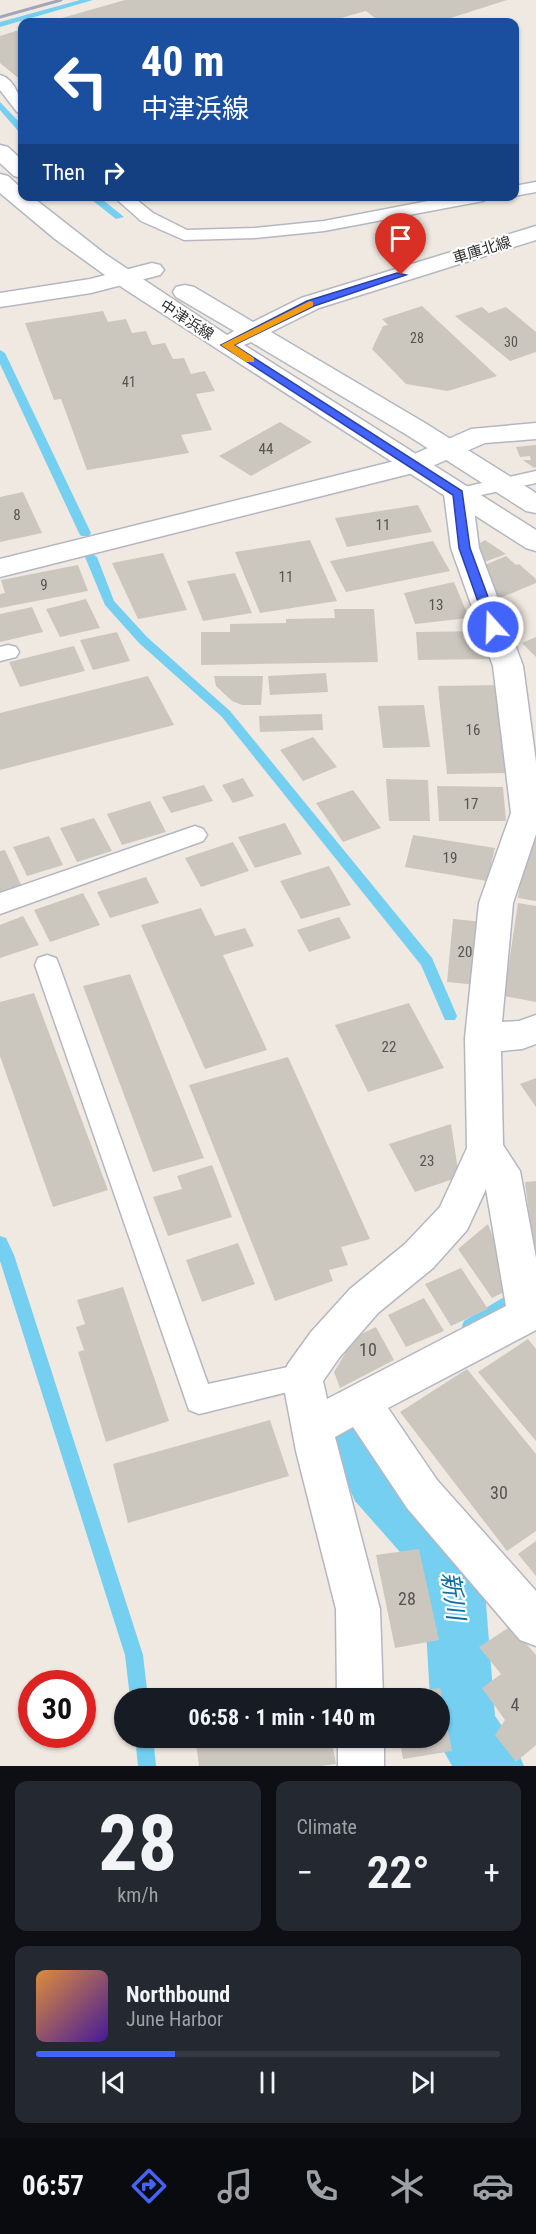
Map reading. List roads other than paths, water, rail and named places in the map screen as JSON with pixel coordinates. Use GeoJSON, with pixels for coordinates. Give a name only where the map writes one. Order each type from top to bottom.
{"type":"FeatureCollection","features":[{"type":"Feature","properties":{"kind":"street"},"geometry":{"type":"LineString","coordinates":[[0,152],[18,168]]}},
{"type":"Feature","properties":{"kind":"street","name":"中津浜線"},"geometry":{"type":"LineString","coordinates":[[0,181],[18,198]]}},
{"type":"Feature","properties":{"kind":"street","name":"中津浜線"},"geometry":{"type":"LineString","coordinates":[[21,201],[125,279],[412,465],[536,542]]}},
{"type":"Feature","properties":{"kind":"street","name":"中津浜線"},"geometry":{"type":"LineString","coordinates":[[59,201],[152,270],[536,505]]}},
{"type":"Feature","properties":{"kind":"street","name":"車庫北線"},"geometry":{"type":"LineString","coordinates":[[227,345],[310,303],[536,233]]}},
{"type":"Feature","properties":{"kind":"street"},"geometry":{"type":"LineString","coordinates":[[0,300],[125,279],[152,270]]}},
{"type":"Feature","properties":{"kind":"street"},"geometry":{"type":"LineString","coordinates":[[0,568],[412,465],[480,435],[536,431]]}},
{"type":"Feature","properties":{"kind":"street"},"geometry":{"type":"LineString","coordinates":[[360,1688],[358,1609],[312,1428],[302,1377],[325,1345],[364,1301],[419,1256],[454,1218],[485,1148],[483,1038],[496,903],[526,813],[508,666],[465,548],[458,494]]}},
{"type":"Feature","properties":{"kind":"street"},"geometry":{"type":"LineString","coordinates":[[483,1038],[522,1035],[536,1029]]}},
{"type":"Feature","properties":{"kind":"street"},"geometry":{"type":"LineString","coordinates":[[312,1428],[528,1315],[501,1171],[485,1148]]}},
{"type":"Feature","properties":{"kind":"street"},"geometry":{"type":"LineString","coordinates":[[360,1402],[422,1494],[536,1624]]}},
{"type":"Feature","properties":{"kind":"street"},"geometry":{"type":"LineString","coordinates":[[361,1748],[361,1766]]}},
{"type":"Feature","properties":{"kind":"lane"},"geometry":{"type":"LineString","coordinates":[[0,80],[18,105]]}},
{"type":"Feature","properties":{"kind":"lane"},"geometry":{"type":"LineString","coordinates":[[519,190],[536,187]]}},
{"type":"Feature","properties":{"kind":"lane"},"geometry":{"type":"LineString","coordinates":[[127,201],[147,217],[184,235],[255,233],[324,226],[456,201]]}},
{"type":"Feature","properties":{"kind":"lane"},"geometry":{"type":"LineString","coordinates":[[458,494],[536,477]]}},
{"type":"Feature","properties":{"kind":"lane"},"geometry":{"type":"LineString","coordinates":[[0,905],[8,900],[195,835]]}},
{"type":"Feature","properties":{"kind":"lane"},"geometry":{"type":"LineString","coordinates":[[47,965],[199,1400],[302,1377]]}},
{"type":"Feature","properties":{"kind":"waterway"},"geometry":{"type":"LineString","coordinates":[[25,18],[89,0]]}},
{"type":"Feature","properties":{"kind":"waterway"},"geometry":{"type":"LineString","coordinates":[[0,25],[18,20]]}},
{"type":"Feature","properties":{"kind":"waterway"},"geometry":{"type":"LineString","coordinates":[[0,105],[18,125]]}},
{"type":"Feature","properties":{"kind":"waterway"},"geometry":{"type":"LineString","coordinates":[[98,201],[119,217]]}},
{"type":"Feature","properties":{"kind":"waterway"},"geometry":{"type":"LineString","coordinates":[[0,353],[85,533]]}},
{"type":"Feature","properties":{"kind":"waterway"},"geometry":{"type":"LineString","coordinates":[[91,557],[109,602],[143,640],[226,714],[427,962],[450,1016]]}},
{"type":"Feature","properties":{"kind":"waterway"},"geometry":{"type":"LineString","coordinates":[[0,1243],[6,1255],[134,1655],[138,1688]]}},
{"type":"Feature","properties":{"kind":"waterway"},"geometry":{"type":"LineString","coordinates":[[470,1326],[536,1285]]}},
{"type":"Feature","properties":{"kind":"waterway"},"geometry":{"type":"LineString","coordinates":[[349,1413],[360,1448]]}},
{"type":"Feature","properties":{"kind":"waterway","name":"新川"},"geometry":{"type":"LineString","coordinates":[[360,1448],[376,1481],[453,1566],[464,1727],[491,1766]]}},
{"type":"Feature","properties":{"kind":"waterway"},"geometry":{"type":"LineString","coordinates":[[145,1748],[147,1766]]}},
{"type":"Feature","properties":{"kind":"railway"},"geometry":{"type":"LineString","coordinates":[[0,17],[61,0]]}}]}
